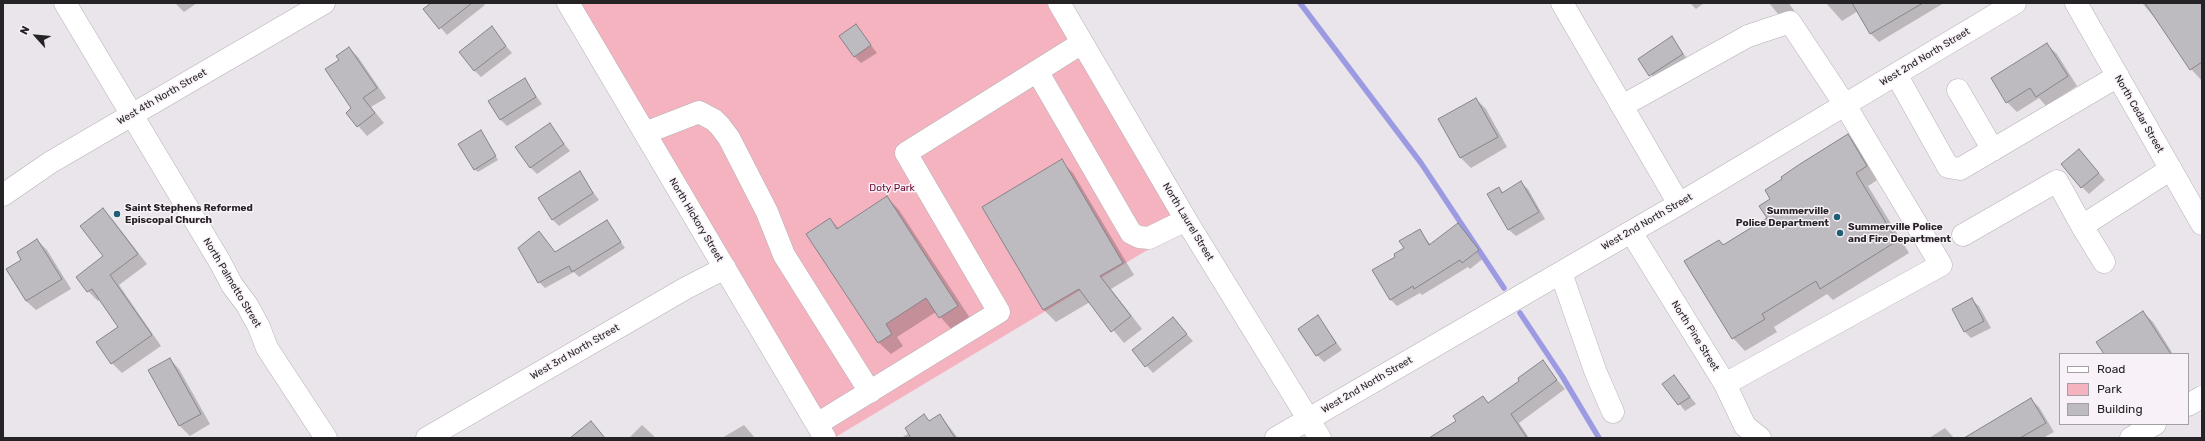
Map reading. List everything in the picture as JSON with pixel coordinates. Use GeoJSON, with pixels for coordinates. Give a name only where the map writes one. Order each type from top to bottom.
{"type":"FeatureCollection","features":[{"type":"Feature","properties":{"kind":"street","name":"North Palmetto Street"},"geometry":{"type":"LineString","coordinates":[[65,3],[109,73],[132,116],[220,262],[232,285],[247,306],[259,327],[267,348],[326,438]]}},
{"type":"Feature","properties":{"kind":"street","name":"West 4th North Street"},"geometry":{"type":"LineString","coordinates":[[3,195],[51,162],[324,3]]}},
{"type":"Feature","properties":{"kind":"street","name":"North Hickory Street"},"geometry":{"type":"LineString","coordinates":[[568,3],[821,431]]}},
{"type":"Feature","properties":{"kind":"street","name":"North Laurel Street"},"geometry":{"type":"LineString","coordinates":[[1059,3],[1186,220],[1320,438]]}},
{"type":"Feature","properties":{"kind":"street"},"geometry":{"type":"LineString","coordinates":[[1562,3],[1678,204]]}},
{"type":"Feature","properties":{"kind":"street","name":"West 2nd North Street"},"geometry":{"type":"LineString","coordinates":[[1276,438],[1631,232],[2015,3]]}},
{"type":"Feature","properties":{"kind":"street","name":"North Cedar Street"},"geometry":{"type":"LineString","coordinates":[[2076,3],[2171,169],[2195,196],[2202,224]]}},
{"type":"Feature","properties":{"kind":"street"},"geometry":{"type":"LineString","coordinates":[[1622,106],[1748,36],[1790,22],[1845,105],[1941,265],[1726,384]]}},
{"type":"Feature","properties":{"kind":"street"},"geometry":{"type":"LineString","coordinates":[[821,431],[870,392],[999,312],[906,153],[1082,43]]}},
{"type":"Feature","properties":{"kind":"street"},"geometry":{"type":"LineString","coordinates":[[1037,71],[1131,233],[1139,237],[1150,238],[1186,220]]}},
{"type":"Feature","properties":{"kind":"street"},"geometry":{"type":"LineString","coordinates":[[1896,74],[1948,167],[1960,169],[2118,76]]}},
{"type":"Feature","properties":{"kind":"street"},"geometry":{"type":"LineString","coordinates":[[1958,90],[1993,150]]}},
{"type":"Feature","properties":{"kind":"street"},"geometry":{"type":"LineString","coordinates":[[645,133],[699,112],[714,120],[720,126],[729,138],[767,212],[784,255],[870,392]]}},
{"type":"Feature","properties":{"kind":"street"},"geometry":{"type":"LineString","coordinates":[[2082,226],[2171,169]]}},
{"type":"Feature","properties":{"kind":"street"},"geometry":{"type":"LineString","coordinates":[[1963,235],[2057,180],[2104,262]]}},
{"type":"Feature","properties":{"kind":"street","name":"North Pine Street"},"geometry":{"type":"LineString","coordinates":[[1631,232],[1726,384],[1745,426],[1760,438]]}},
{"type":"Feature","properties":{"kind":"street","name":"West 3rd North Street"},"geometry":{"type":"LineString","coordinates":[[427,438],[679,292],[725,268]]}},
{"type":"Feature","properties":{"kind":"street"},"geometry":{"type":"LineString","coordinates":[[1561,273],[1596,373],[1614,412]]}},
{"type":"Feature","properties":{"kind":"street"},"geometry":{"type":"LineString","coordinates":[[2189,404],[2202,397]]}},
{"type":"Feature","properties":{"kind":"street"},"geometry":{"type":"LineString","coordinates":[[2131,438],[2153,425]]}},
{"type":"Feature","properties":{"kind":"green space","name":"Doty Park"},"geometry":{"type":"Polygon","coordinates":[[[568,3],[1059,3],[1189,225],[834,438],[568,3]]]}},
{"type":"Feature","properties":{"kind":"building"},"geometry":{"type":"Polygon","coordinates":[[[431,3],[472,3],[439,29],[423,9],[431,3]]]}},
{"type":"Feature","properties":{"kind":"building"},"geometry":{"type":"Polygon","coordinates":[[[1852,3],[1923,3],[1870,34],[1852,3]]]}},
{"type":"Feature","properties":{"kind":"building"},"geometry":{"type":"Polygon","coordinates":[[[2145,3],[2202,3],[2202,62],[2190,70],[2145,3]]]}},
{"type":"Feature","properties":{"kind":"building"},"geometry":{"type":"Polygon","coordinates":[[[856,24],[871,45],[854,57],[839,36],[856,24]]]}},
{"type":"Feature","properties":{"kind":"building"},"geometry":{"type":"Polygon","coordinates":[[[492,26],[506,46],[474,71],[459,52],[492,26]]]}},
{"type":"Feature","properties":{"kind":"building"},"geometry":{"type":"Polygon","coordinates":[[[1672,36],[1683,54],[1649,76],[1638,59],[1672,36]]]}},
{"type":"Feature","properties":{"kind":"building"},"geometry":{"type":"Polygon","coordinates":[[[2047,43],[2068,76],[2036,97],[2030,88],[2006,103],[1991,78],[2047,43]]]}},
{"type":"Feature","properties":{"kind":"building"},"geometry":{"type":"Polygon","coordinates":[[[349,47],[377,88],[363,98],[375,113],[357,127],[346,113],[351,108],[325,69],[339,60],[336,56],[349,47]]]}},
{"type":"Feature","properties":{"kind":"building"},"geometry":{"type":"Polygon","coordinates":[[[525,78],[536,97],[500,120],[488,101],[525,78]]]}},
{"type":"Feature","properties":{"kind":"building"},"geometry":{"type":"Polygon","coordinates":[[[1476,98],[1498,137],[1460,158],[1438,119],[1476,98]]]}},
{"type":"Feature","properties":{"kind":"building"},"geometry":{"type":"Polygon","coordinates":[[[550,123],[564,144],[530,168],[515,147],[550,123]]]}},
{"type":"Feature","properties":{"kind":"building"},"geometry":{"type":"Polygon","coordinates":[[[481,130],[496,156],[474,170],[458,144],[481,130]]]}},
{"type":"Feature","properties":{"kind":"building","name":"Summerville Police and Fire Department"},"geometry":{"type":"Polygon","coordinates":[[[1848,134],[1867,166],[1856,173],[1897,241],[1820,289],[1816,281],[1762,314],[1765,319],[1732,339],[1684,261],[1719,240],[1723,245],[1767,218],[1759,206],[1770,199],[1765,190],[1782,179],[1781,177],[1800,164],[1848,134]]]}},
{"type":"Feature","properties":{"kind":"building"},"geometry":{"type":"Polygon","coordinates":[[[2079,149],[2099,173],[2081,188],[2061,164],[2079,149]]]}},
{"type":"Feature","properties":{"kind":"building"},"geometry":{"type":"Polygon","coordinates":[[[1062,159],[1123,263],[1100,276],[1131,316],[1111,332],[1079,289],[1043,310],[982,207],[1062,159]]]}},
{"type":"Feature","properties":{"kind":"building"},"geometry":{"type":"Polygon","coordinates":[[[580,171],[593,193],[552,220],[538,198],[580,171]]]}},
{"type":"Feature","properties":{"kind":"building"},"geometry":{"type":"Polygon","coordinates":[[[1521,181],[1539,212],[1508,230],[1487,194],[1499,187],[1502,193],[1521,181]]]}},
{"type":"Feature","properties":{"kind":"building"},"geometry":{"type":"Polygon","coordinates":[[[887,196],[958,306],[939,318],[926,298],[886,324],[892,334],[878,343],[806,234],[830,218],[837,229],[887,196]]]}},
{"type":"Feature","properties":{"kind":"building"},"geometry":{"type":"Polygon","coordinates":[[[103,208],[138,254],[110,275],[152,335],[111,364],[96,342],[118,327],[92,289],[87,292],[76,277],[103,256],[80,226],[103,208]]]}},
{"type":"Feature","properties":{"kind":"building"},"geometry":{"type":"Polygon","coordinates":[[[607,220],[621,242],[572,272],[569,266],[538,283],[518,248],[539,231],[555,252],[607,220]]]}},
{"type":"Feature","properties":{"kind":"building"},"geometry":{"type":"Polygon","coordinates":[[[1458,223],[1479,250],[1462,263],[1460,260],[1414,289],[1413,286],[1390,300],[1372,270],[1395,257],[1394,254],[1404,248],[1399,241],[1420,229],[1429,245],[1458,223]]]}},
{"type":"Feature","properties":{"kind":"building"},"geometry":{"type":"Polygon","coordinates":[[[37,239],[62,279],[26,301],[6,269],[21,260],[17,252],[37,239]]]}},
{"type":"Feature","properties":{"kind":"building"},"geometry":{"type":"Polygon","coordinates":[[[1972,298],[1984,321],[1964,332],[1952,309],[1972,298]]]}},
{"type":"Feature","properties":{"kind":"building"},"geometry":{"type":"Polygon","coordinates":[[[2143,311],[2170,353],[2103,353],[2096,342],[2143,311]]]}},
{"type":"Feature","properties":{"kind":"building"},"geometry":{"type":"Polygon","coordinates":[[[1318,315],[1336,343],[1316,356],[1298,329],[1318,315]]]}},
{"type":"Feature","properties":{"kind":"building"},"geometry":{"type":"Polygon","coordinates":[[[1173,317],[1187,334],[1145,367],[1132,350],[1173,317]]]}},
{"type":"Feature","properties":{"kind":"building"},"geometry":{"type":"Polygon","coordinates":[[[170,358],[201,414],[179,426],[148,370],[170,358]]]}},
{"type":"Feature","properties":{"kind":"building"},"geometry":{"type":"Polygon","coordinates":[[[1543,360],[1557,380],[1511,414],[1527,438],[1429,438],[1456,421],[1453,416],[1483,396],[1488,403],[1519,381],[1518,378],[1543,360]]]}},
{"type":"Feature","properties":{"kind":"building"},"geometry":{"type":"Polygon","coordinates":[[[1674,375],[1690,397],[1678,405],[1662,384],[1674,375]]]}},
{"type":"Feature","properties":{"kind":"building"},"geometry":{"type":"Polygon","coordinates":[[[2031,398],[2046,423],[2020,438],[1964,438],[2031,398]]]}},
{"type":"Feature","properties":{"kind":"building"},"geometry":{"type":"Polygon","coordinates":[[[924,414],[929,421],[940,414],[955,438],[911,438],[905,428],[924,414]]]}},
{"type":"Feature","properties":{"kind":"building"},"geometry":{"type":"Polygon","coordinates":[[[591,421],[605,438],[570,438],[591,421]]]}},
{"type":"Feature","properties":{"kind":"waterway"},"geometry":{"type":"LineString","coordinates":[[1300,3],[1421,163],[1504,288]]}},
{"type":"Feature","properties":{"kind":"waterway"},"geometry":{"type":"LineString","coordinates":[[1520,313],[1562,376],[1599,438]]}},
{"type":"Feature","properties":{"kind":"place","name":"Saint Stephens Reformed Episcopal Church"},"geometry":{"type":"Point","coordinates":[117,214]}},
{"type":"Feature","properties":{"kind":"place","name":"Summerville Police Department"},"geometry":{"type":"Point","coordinates":[1837,217]}},
{"type":"Feature","properties":{"kind":"place","name":"Summerville Police and Fire Department"},"geometry":{"type":"Point","coordinates":[1840,233]}}]}
